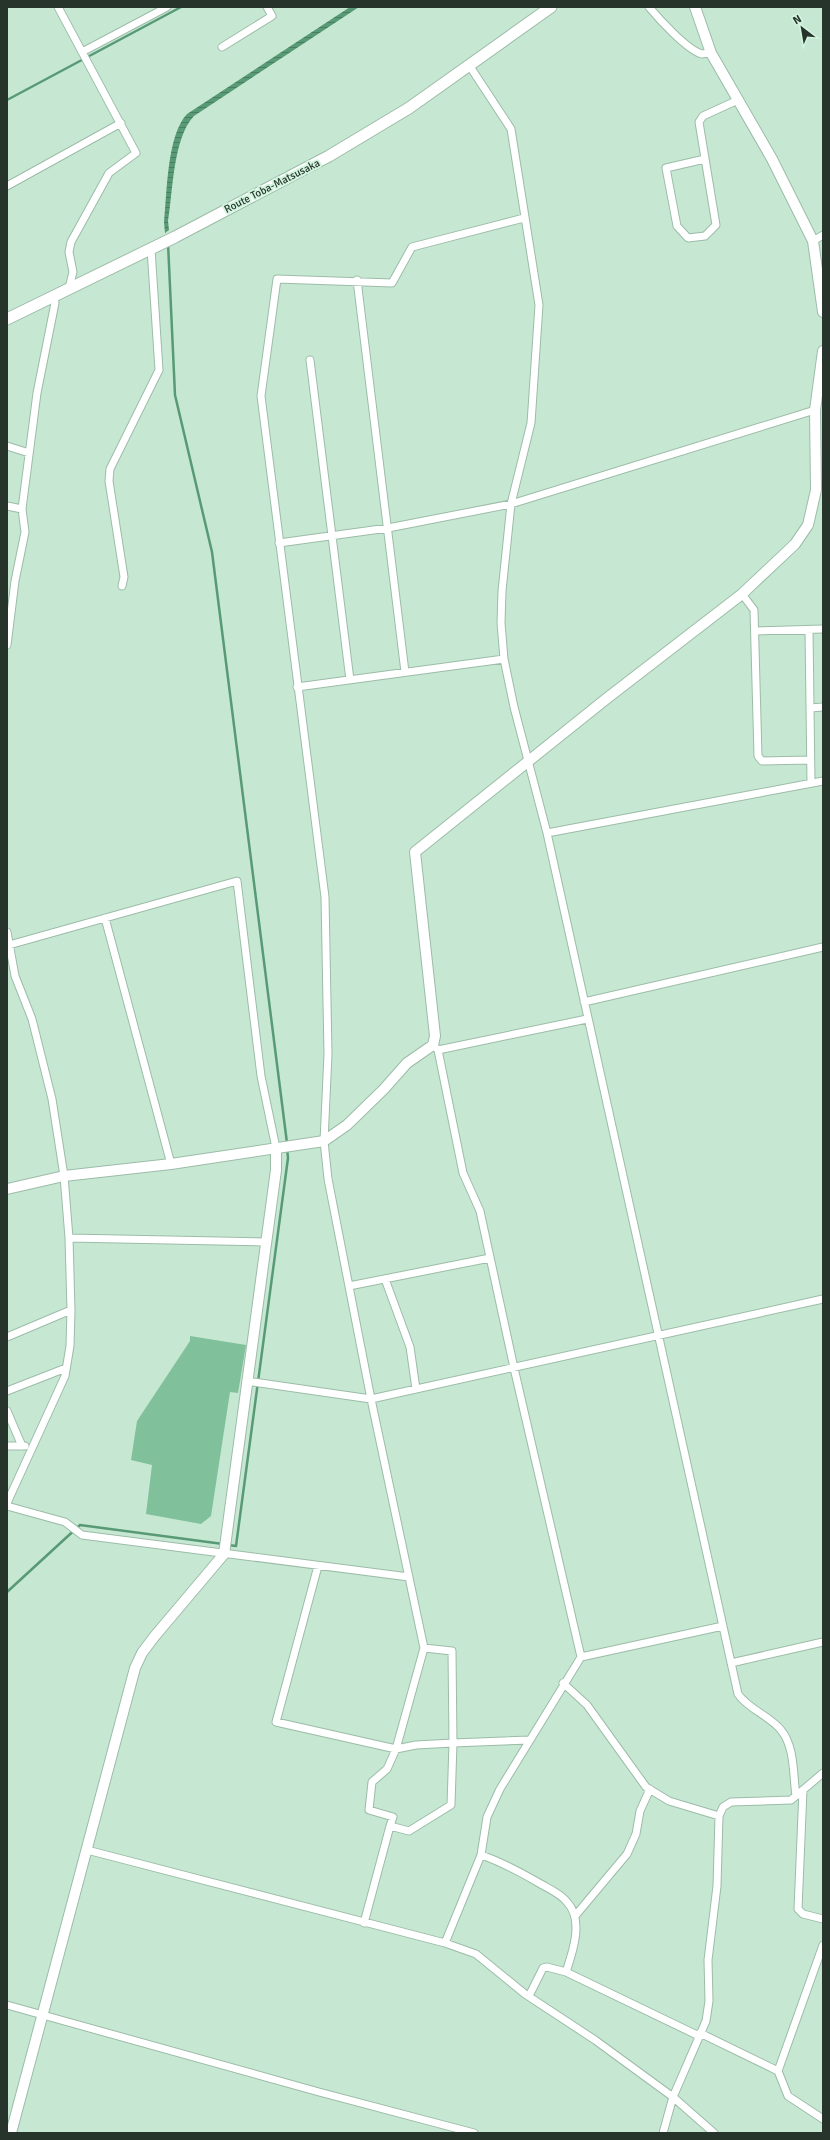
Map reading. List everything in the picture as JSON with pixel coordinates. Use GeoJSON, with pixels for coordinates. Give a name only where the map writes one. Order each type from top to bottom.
{"type":"FeatureCollection","features":[{"type":"Feature","properties":{"kind":"main road","name":"Route Toba-Matsusaka"},"geometry":{"type":"LineString","coordinates":[[521,27],[545,7]]}},
{"type":"Feature","properties":{"kind":"main road","name":"Route Toba-Matsusaka"},"geometry":{"type":"LineString","coordinates":[[7,319],[175,237],[376,130],[551,7]]}},
{"type":"Feature","properties":{"kind":"street"},"geometry":{"type":"LineString","coordinates":[[58,7],[136,153],[109,173],[71,242],[69,252],[73,272],[69,288]]}},
{"type":"Feature","properties":{"kind":"street"},"geometry":{"type":"LineString","coordinates":[[83,52],[167,7]]}},
{"type":"Feature","properties":{"kind":"street"},"geometry":{"type":"LineString","coordinates":[[222,47],[272,16],[267,7]]}},
{"type":"Feature","properties":{"kind":"street"},"geometry":{"type":"LineString","coordinates":[[649,7],[663,24],[692,49],[702,54],[711,53]]}},
{"type":"Feature","properties":{"kind":"street"},"geometry":{"type":"LineString","coordinates":[[695,7],[711,53],[772,159],[813,241],[821,275],[823,312]]}},
{"type":"Feature","properties":{"kind":"street"},"geometry":{"type":"LineString","coordinates":[[469,65],[511,129],[539,305],[532,423],[511,504],[502,591],[501,623],[504,659],[514,707],[547,834],[738,1694],[744,1703],[780,1729],[789,1743],[796,1796]]}},
{"type":"Feature","properties":{"kind":"street"},"geometry":{"type":"LineString","coordinates":[[705,159],[666,168],[677,226],[688,238],[705,236],[716,225],[699,122],[703,116],[738,100]]}},
{"type":"Feature","properties":{"kind":"street"},"geometry":{"type":"LineString","coordinates":[[7,186],[121,123]]}},
{"type":"Feature","properties":{"kind":"street"},"geometry":{"type":"LineString","coordinates":[[364,1923],[390,1826],[394,1817],[369,1810],[372,1782],[387,1769],[396,1749],[424,1648],[371,1399],[328,1179],[324,1141],[328,1054],[325,897],[261,396],[277,279],[392,282],[412,247],[524,218]]}},
{"type":"Feature","properties":{"kind":"street"},"geometry":{"type":"LineString","coordinates":[[813,241],[823,235]]}},
{"type":"Feature","properties":{"kind":"street"},"geometry":{"type":"LineString","coordinates":[[122,586],[124,577],[109,481],[110,469],[159,370],[155,247]]}},
{"type":"Feature","properties":{"kind":"street"},"geometry":{"type":"LineString","coordinates":[[357,280],[405,672]]}},
{"type":"Feature","properties":{"kind":"street"},"geometry":{"type":"LineString","coordinates":[[7,644],[15,581],[25,532],[22,509],[36,393],[55,303],[54,296]]}},
{"type":"Feature","properties":{"kind":"street"},"geometry":{"type":"LineString","coordinates":[[581,1657],[514,1368],[480,1211],[463,1173],[436,1047],[416,852],[436,834],[529,762],[606,699],[742,594],[795,544],[808,525],[816,490],[819,422],[815,410],[823,350]]}},
{"type":"Feature","properties":{"kind":"street"},"geometry":{"type":"LineString","coordinates":[[310,360],[334,535],[350,680]]}},
{"type":"Feature","properties":{"kind":"street"},"geometry":{"type":"LineString","coordinates":[[280,543],[388,528],[511,504],[815,410]]}},
{"type":"Feature","properties":{"kind":"street"},"geometry":{"type":"LineString","coordinates":[[7,446],[29,453]]}},
{"type":"Feature","properties":{"kind":"street"},"geometry":{"type":"LineString","coordinates":[[7,506],[22,509]]}},
{"type":"Feature","properties":{"kind":"street"},"geometry":{"type":"LineString","coordinates":[[742,594],[754,610],[758,756],[762,761],[810,760]]}},
{"type":"Feature","properties":{"kind":"street"},"geometry":{"type":"LineString","coordinates":[[754,631],[823,629]]}},
{"type":"Feature","properties":{"kind":"street"},"geometry":{"type":"LineString","coordinates":[[808,630],[811,783]]}},
{"type":"Feature","properties":{"kind":"street"},"geometry":{"type":"LineString","coordinates":[[297,687],[504,659]]}},
{"type":"Feature","properties":{"kind":"street"},"geometry":{"type":"LineString","coordinates":[[810,708],[823,707]]}},
{"type":"Feature","properties":{"kind":"street"},"geometry":{"type":"LineString","coordinates":[[547,834],[823,781]]}},
{"type":"Feature","properties":{"kind":"street"},"geometry":{"type":"LineString","coordinates":[[9,945],[237,881],[261,1076],[279,1148],[249,1382],[224,1553],[154,1637],[142,1654],[135,1668],[11,2133]]}},
{"type":"Feature","properties":{"kind":"street"},"geometry":{"type":"LineString","coordinates":[[105,918],[171,1164]]}},
{"type":"Feature","properties":{"kind":"street"},"geometry":{"type":"LineString","coordinates":[[7,932],[15,976],[32,1020],[52,1099],[64,1176],[69,1238],[71,1310],[65,1376],[7,1503]]}},
{"type":"Feature","properties":{"kind":"street"},"geometry":{"type":"LineString","coordinates":[[584,1002],[823,947]]}},
{"type":"Feature","properties":{"kind":"street"},"geometry":{"type":"LineString","coordinates":[[7,1189],[64,1176],[171,1164],[324,1141],[347,1126],[407,1063],[436,1047],[587,1019]]}},
{"type":"Feature","properties":{"kind":"street"},"geometry":{"type":"LineString","coordinates":[[69,1238],[266,1242]]}},
{"type":"Feature","properties":{"kind":"street"},"geometry":{"type":"LineString","coordinates":[[349,1286],[490,1258]]}},
{"type":"Feature","properties":{"kind":"street"},"geometry":{"type":"LineString","coordinates":[[385,1279],[410,1347],[416,1389]]}},
{"type":"Feature","properties":{"kind":"street"},"geometry":{"type":"LineString","coordinates":[[249,1382],[371,1399],[823,1299]]}},
{"type":"Feature","properties":{"kind":"street"},"geometry":{"type":"LineString","coordinates":[[7,1337],[71,1310]]}},
{"type":"Feature","properties":{"kind":"street"},"geometry":{"type":"LineString","coordinates":[[7,1392],[66,1368]]}},
{"type":"Feature","properties":{"kind":"street"},"geometry":{"type":"LineString","coordinates":[[7,1411],[22,1446]]}},
{"type":"Feature","properties":{"kind":"street"},"geometry":{"type":"LineString","coordinates":[[7,1446],[32,1446]]}},
{"type":"Feature","properties":{"kind":"street"},"geometry":{"type":"LineString","coordinates":[[7,1506],[65,1522],[77,1532],[82,1534],[409,1577]]}},
{"type":"Feature","properties":{"kind":"street"},"geometry":{"type":"LineString","coordinates":[[318,1566],[276,1722],[396,1749],[416,1745],[530,1740]]}},
{"type":"Feature","properties":{"kind":"street"},"geometry":{"type":"LineString","coordinates":[[445,1943],[481,1855],[487,1817],[500,1789],[563,1683],[581,1657],[723,1626]]}},
{"type":"Feature","properties":{"kind":"street"},"geometry":{"type":"LineString","coordinates":[[732,1663],[823,1642]]}},
{"type":"Feature","properties":{"kind":"street"},"geometry":{"type":"LineString","coordinates":[[390,1826],[409,1831],[450,1805],[454,1743],[452,1651],[424,1648]]}},
{"type":"Feature","properties":{"kind":"street"},"geometry":{"type":"LineString","coordinates":[[563,1683],[587,1705],[650,1789],[669,1801],[719,1816]]}},
{"type":"Feature","properties":{"kind":"street"},"geometry":{"type":"LineString","coordinates":[[663,2133],[673,2097],[706,2021],[709,2002],[708,1960],[717,1886],[719,1816],[723,1807],[731,1802],[790,1800],[823,1773]]}},
{"type":"Feature","properties":{"kind":"street"},"geometry":{"type":"LineString","coordinates":[[575,1916],[627,1854],[636,1834],[640,1811],[650,1789]]}},
{"type":"Feature","properties":{"kind":"street"},"geometry":{"type":"LineString","coordinates":[[803,1790],[798,1910],[803,1914],[823,1919]]}},
{"type":"Feature","properties":{"kind":"street"},"geometry":{"type":"LineString","coordinates":[[87,1850],[445,1943],[476,1954],[529,1996],[595,2040],[673,2097],[714,2133]]}},
{"type":"Feature","properties":{"kind":"street"},"geometry":{"type":"LineString","coordinates":[[481,1855],[519,1870],[559,1894],[568,1902],[575,1916],[575,1946],[566,1972]]}},
{"type":"Feature","properties":{"kind":"street"},"geometry":{"type":"LineString","coordinates":[[823,1945],[778,2071],[788,2096],[823,2119]]}},
{"type":"Feature","properties":{"kind":"street"},"geometry":{"type":"LineString","coordinates":[[529,1996],[543,1968],[547,1967],[566,1972],[778,2071]]}},
{"type":"Feature","properties":{"kind":"street"},"geometry":{"type":"LineString","coordinates":[[7,2005],[319,2092],[474,2133]]}},
{"type":"Feature","properties":{"kind":"shaded area"},"geometry":{"type":"Polygon","coordinates":[[[350,7],[359,7],[194,116],[187,126],[178,151],[168,221],[169,230],[165,233],[164,222],[169,165],[175,136],[180,123],[187,114],[350,7]]]}},
{"type":"Feature","properties":{"kind":"shaded area"},"geometry":{"type":"Polygon","coordinates":[[[190,1336],[246,1345],[238,1393],[230,1392],[211,1516],[201,1524],[146,1514],[152,1465],[131,1460],[137,1421],[190,1341],[190,1336]]]}},
{"type":"Feature","properties":{"kind":"waterway"},"geometry":{"type":"LineString","coordinates":[[7,100],[181,7]]}},
{"type":"Feature","properties":{"kind":"waterway"},"geometry":{"type":"LineString","coordinates":[[168,243],[175,395],[212,552],[287,1143]]}},
{"type":"Feature","properties":{"kind":"waterway"},"geometry":{"type":"LineString","coordinates":[[228,1545],[236,1546],[288,1158],[287,1148]]}},
{"type":"Feature","properties":{"kind":"waterway"},"geometry":{"type":"LineString","coordinates":[[7,1592],[80,1525],[223,1544]]}}]}
